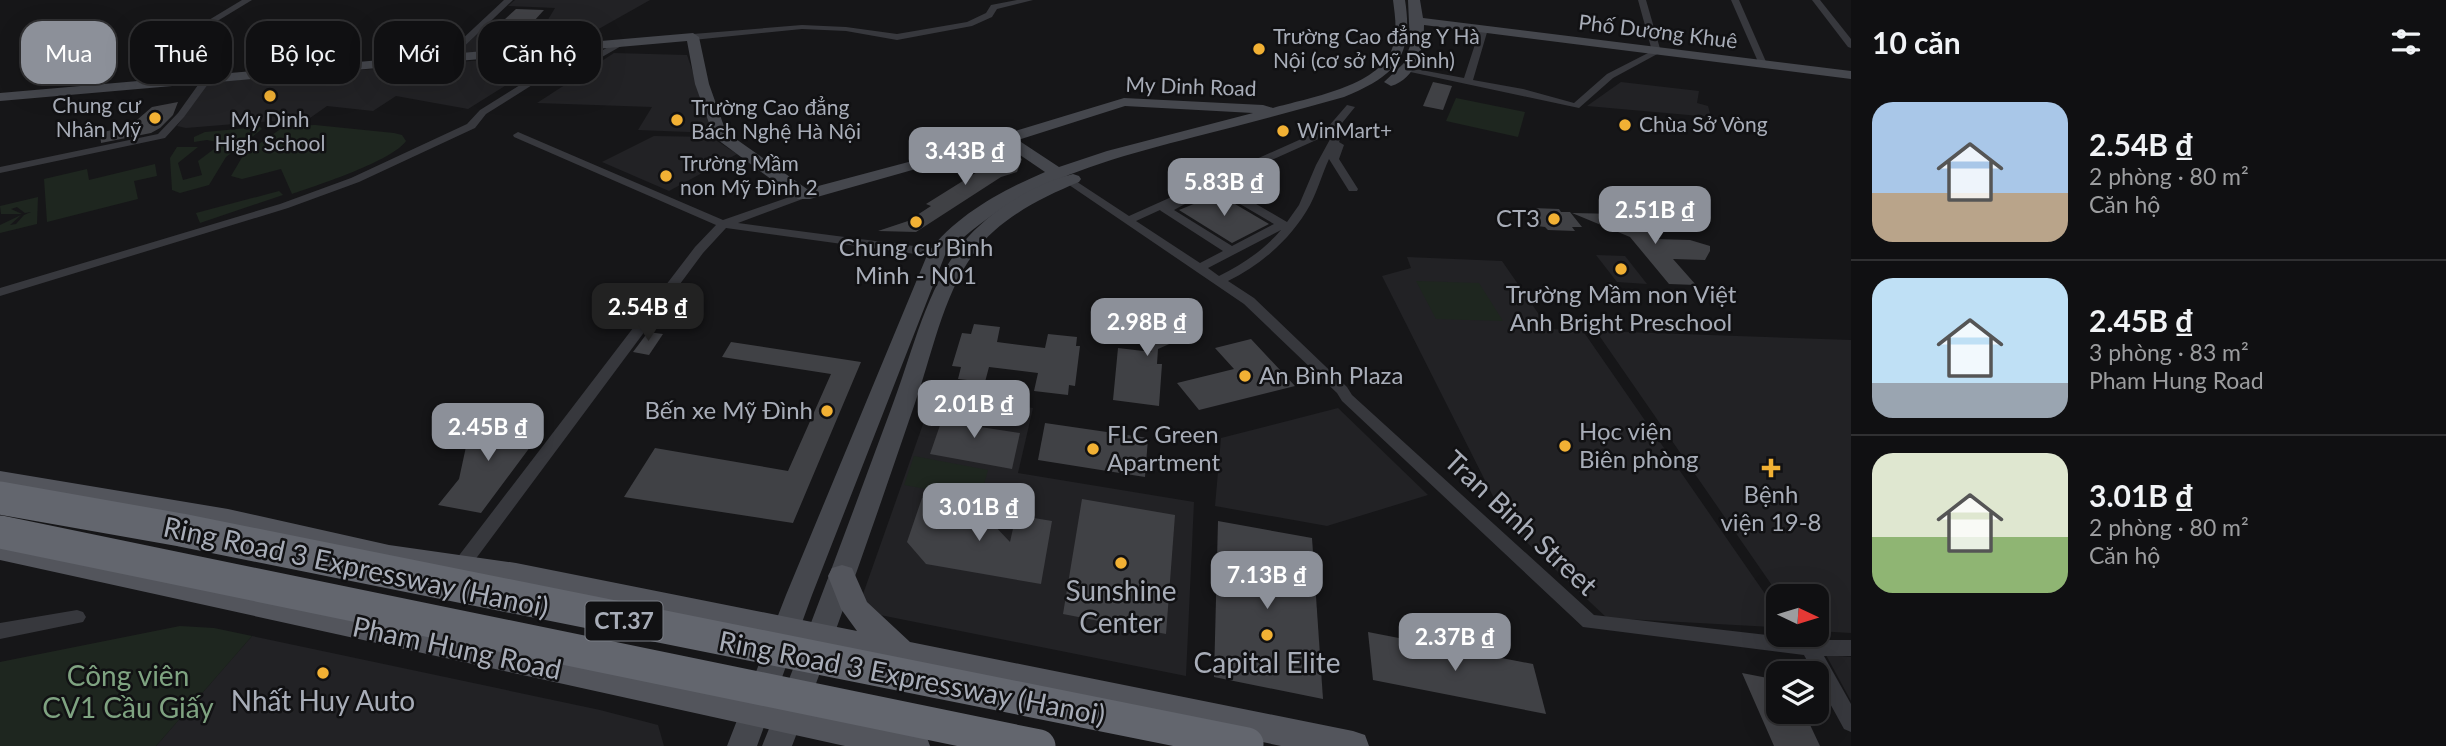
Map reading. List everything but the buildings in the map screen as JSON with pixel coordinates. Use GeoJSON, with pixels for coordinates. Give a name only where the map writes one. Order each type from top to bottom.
{"type":"FeatureCollection","features":[{"type":"Feature","properties":{"kind":"highway","name":"Ring Road 3 Expressway (Hanoi)"},"geometry":{"type":"LineString","coordinates":[[0,498],[181,530],[1247,744]]}},
{"type":"Feature","properties":{"kind":"highway","name":"Ring Road 3 Expressway (Hanoi)"},"geometry":{"type":"LineString","coordinates":[[0,532],[1039,746]]}},
{"type":"Feature","properties":{"kind":"main road"},"geometry":{"type":"LineString","coordinates":[[781,735],[933,324],[967,250],[994,224],[1060,177],[1116,152],[1273,113],[1356,87],[1391,64],[1398,55],[1404,36],[1399,0]]}},
{"type":"Feature","properties":{"kind":"main road"},"geometry":{"type":"LineString","coordinates":[[749,730],[937,253],[982,212],[1021,188],[1339,105],[1377,90],[1405,70],[1418,47],[1418,21],[1414,0]]}},
{"type":"Feature","properties":{"kind":"main road","name":"Phố Dương Khuê"},"geometry":{"type":"LineString","coordinates":[[1418,21],[1851,75]]}},
{"type":"Feature","properties":{"kind":"main road"},"geometry":{"type":"LineString","coordinates":[[464,57],[693,37],[702,84],[719,134],[804,195]]}},
{"type":"Feature","properties":{"kind":"main road"},"geometry":{"type":"LineString","coordinates":[[232,77],[374,64]]}},
{"type":"Feature","properties":{"kind":"main road"},"geometry":{"type":"LineString","coordinates":[[0,97],[149,84]]}},
{"type":"Feature","properties":{"kind":"main road","name":"My Dinh Road"},"geometry":{"type":"LineString","coordinates":[[804,195],[1007,139],[1124,102],[1263,109],[1273,113]]}},
{"type":"Feature","properties":{"kind":"main road","name":"Tran Binh Street"},"geometry":{"type":"LineString","coordinates":[[1007,139],[1060,177]]}},
{"type":"Feature","properties":{"kind":"main road"},"geometry":{"type":"LineString","coordinates":[[0,480],[228,519],[389,556],[516,574],[822,627],[901,652],[1353,746]]}},
{"type":"Feature","properties":{"kind":"main road","name":"Pham Hung Road"},"geometry":{"type":"LineString","coordinates":[[0,549],[749,730],[914,746]]}},
{"type":"Feature","properties":{"kind":"main road"},"geometry":{"type":"LineString","coordinates":[[842,576],[849,599],[859,615],[901,652]]}},
{"type":"Feature","properties":{"kind":"street"},"geometry":{"type":"LineString","coordinates":[[212,21],[248,0]]}},
{"type":"Feature","properties":{"kind":"street"},"geometry":{"type":"LineString","coordinates":[[464,42],[509,0]]}},
{"type":"Feature","properties":{"kind":"street"},"geometry":{"type":"LineString","coordinates":[[693,37],[802,27],[846,29],[897,37],[970,24],[989,15],[994,7],[1029,0]]}},
{"type":"Feature","properties":{"kind":"street"},"geometry":{"type":"LineString","coordinates":[[1405,70],[1576,106],[1610,76],[1657,52],[1642,0]]}},
{"type":"Feature","properties":{"kind":"street"},"geometry":{"type":"LineString","coordinates":[[1816,0],[1851,45]]}},
{"type":"Feature","properties":{"kind":"street"},"geometry":{"type":"LineString","coordinates":[[1735,1],[1763,64]]}},
{"type":"Feature","properties":{"kind":"street"},"geometry":{"type":"LineString","coordinates":[[1468,82],[1484,29]]}},
{"type":"Feature","properties":{"kind":"street"},"geometry":{"type":"LineString","coordinates":[[601,55],[619,45]]}},
{"type":"Feature","properties":{"kind":"street"},"geometry":{"type":"LineString","coordinates":[[0,170],[161,136],[181,115],[203,84]]}},
{"type":"Feature","properties":{"kind":"street"},"geometry":{"type":"LineString","coordinates":[[0,292],[205,232],[355,180],[471,126],[483,112],[529,84]]}},
{"type":"Feature","properties":{"kind":"street"},"geometry":{"type":"LineString","coordinates":[[1231,251],[1165,209],[1332,129],[1350,107]]}},
{"type":"Feature","properties":{"kind":"street"},"geometry":{"type":"LineString","coordinates":[[1220,280],[1241,272],[1280,240],[1313,192],[1319,170],[1341,132],[1334,159],[1353,189]]}},
{"type":"Feature","properties":{"kind":"street"},"geometry":{"type":"LineString","coordinates":[[518,135],[723,225],[937,253]]}},
{"type":"Feature","properties":{"kind":"street","name":"Tran Binh Street"},"geometry":{"type":"LineString","coordinates":[[1060,177],[1249,301],[1342,390],[1347,398],[1589,622],[1766,643]]}},
{"type":"Feature","properties":{"kind":"street","name":"Tran Binh Street"},"geometry":{"type":"LineString","coordinates":[[1060,177],[1071,191],[1240,303],[1335,393],[1347,398]]}},
{"type":"Feature","properties":{"kind":"street"},"geometry":{"type":"LineString","coordinates":[[1129,220],[1215,185]]}},
{"type":"Feature","properties":{"kind":"street"},"geometry":{"type":"LineString","coordinates":[[1200,267],[1283,224],[1215,185]]}},
{"type":"Feature","properties":{"kind":"street"},"geometry":{"type":"LineString","coordinates":[[460,567],[581,411],[699,250],[723,225],[804,195]]}},
{"type":"Feature","properties":{"kind":"street"},"geometry":{"type":"LineString","coordinates":[[0,631],[76,617]]}},
{"type":"Feature","properties":{"kind":"street"},"geometry":{"type":"LineString","coordinates":[[1810,648],[1851,723]]}},
{"type":"Feature","properties":{"kind":"street","name":"Tran Binh Street"},"geometry":{"type":"LineString","coordinates":[[1829,648],[1851,648]]}},
{"type":"Feature","properties":{"kind":"shaded area"},"geometry":{"type":"Polygon","coordinates":[[[515,0],[650,0],[601,28],[601,21],[547,21],[555,8],[508,6],[515,0]]]}},
{"type":"Feature","properties":{"kind":"shaded area"},"geometry":{"type":"Polygon","coordinates":[[[478,34],[478,53],[465,54],[464,46],[478,34]]]}},
{"type":"Feature","properties":{"kind":"shaded area"},"geometry":{"type":"Polygon","coordinates":[[[614,53],[687,55],[714,133],[638,130],[652,107],[537,103],[566,84],[601,84],[601,61],[614,53]]]}},
{"type":"Feature","properties":{"kind":"shaded area","name":"My Dinh High School"},"geometry":{"type":"Polygon","coordinates":[[[478,60],[478,84],[508,84],[468,109],[396,96],[373,111],[327,106],[310,118],[186,128],[177,126],[206,86],[210,84],[232,84],[232,81],[246,79],[246,84],[360,84],[360,70],[374,69],[374,84],[464,84],[464,62],[478,60]]]}},
{"type":"Feature","properties":{"kind":"shaded area"},"geometry":{"type":"Polygon","coordinates":[[[1621,82],[1699,91],[1697,103],[1708,106],[1711,117],[1587,106],[1621,82]]]}},
{"type":"Feature","properties":{"kind":"shaded area","name":"Trường Mầm non Mỹ Đình 2"},"geometry":{"type":"Polygon","coordinates":[[[654,136],[711,137],[737,154],[669,191],[602,162],[654,136]]]}},
{"type":"Feature","properties":{"kind":"shaded area","name":"Trường Mầm non Việt Anh Bright Preschool"},"geometry":{"type":"Polygon","coordinates":[[[1596,255],[1625,256],[1647,284],[1617,282],[1596,255]]]}},
{"type":"Feature","properties":{"kind":"shaded area","name":"Học viện Biên phòng"},"geometry":{"type":"Polygon","coordinates":[[[1407,257],[1502,261],[1549,329],[1583,331],[1766,595],[1766,627],[1607,618],[1507,524],[1382,276],[1411,268],[1407,257]]]}},
{"type":"Feature","properties":{"kind":"shaded area","name":"Bệnh viện 19-8"},"geometry":{"type":"Polygon","coordinates":[[[1596,331],[1851,340],[1851,633],[1829,632],[1829,584],[1771,584],[1596,331]]]}},
{"type":"Feature","properties":{"kind":"shaded area"},"geometry":{"type":"Polygon","coordinates":[[[947,395],[1033,408],[1018,473],[1194,502],[1186,676],[875,614],[862,597],[928,410],[947,395]]]}},
{"type":"Feature","properties":{"kind":"shaded area"},"geometry":{"type":"Polygon","coordinates":[[[1338,408],[1428,495],[1327,526],[1215,506],[1221,438],[1338,408]]]}},
{"type":"Feature","properties":{"kind":"shaded area","name":"Nhất Huy Auto"},"geometry":{"type":"Polygon","coordinates":[[[252,636],[600,710],[658,725],[664,746],[156,746],[252,636]]]}},
{"type":"Feature","properties":{"kind":"shaded area"},"geometry":{"type":"Polygon","coordinates":[[[1826,655],[1851,657],[1851,701],[1826,655]]]}},
{"type":"Feature","properties":{"kind":"green space"},"geometry":{"type":"Polygon","coordinates":[[[1456,98],[1525,112],[1518,137],[1446,121],[1456,98]]]}},
{"type":"Feature","properties":{"kind":"green space"},"geometry":{"type":"Polygon","coordinates":[[[315,125],[394,133],[402,135],[406,141],[398,149],[371,164],[292,194],[281,169],[242,179],[231,176],[244,154],[285,126],[315,125]]]}},
{"type":"Feature","properties":{"kind":"green space"},"geometry":{"type":"Polygon","coordinates":[[[260,127],[262,129],[226,157],[209,185],[180,193],[172,190],[170,158],[177,147],[198,147],[178,163],[183,180],[202,175],[198,161],[222,143],[207,140],[194,142],[194,137],[205,132],[260,127]]]}},
{"type":"Feature","properties":{"kind":"green space"},"geometry":{"type":"Polygon","coordinates":[[[155,164],[157,176],[134,181],[138,199],[47,222],[44,179],[87,169],[89,180],[155,164]]]}},
{"type":"Feature","properties":{"kind":"green space"},"geometry":{"type":"Polygon","coordinates":[[[279,191],[283,195],[200,223],[196,213],[279,191]]]}},
{"type":"Feature","properties":{"kind":"green space"},"geometry":{"type":"Polygon","coordinates":[[[38,197],[37,224],[0,233],[0,225],[21,215],[10,225],[16,224],[31,212],[25,213],[17,207],[11,209],[22,214],[1,214],[0,206],[38,197]]]}},
{"type":"Feature","properties":{"kind":"green space"},"geometry":{"type":"Polygon","coordinates":[[[1416,281],[1479,283],[1503,321],[1436,319],[1416,281]]]}},
{"type":"Feature","properties":{"kind":"green space"},"geometry":{"type":"Polygon","coordinates":[[[914,456],[988,470],[980,499],[904,485],[914,456]]]}},
{"type":"Feature","properties":{"kind":"green space","name":"Công viên CV1 Cầu Giấy"},"geometry":{"type":"Polygon","coordinates":[[[180,626],[214,628],[252,636],[156,746],[0,746],[0,662],[180,626]]]}},
{"type":"Feature","properties":{"kind":"place","name":"Trường Cao đẳng Y Hà Nội (cơ sở Mỹ Đình)"},"geometry":{"type":"Point","coordinates":[1259,49]}},
{"type":"Feature","properties":{"kind":"place","name":"My Dinh High School"},"geometry":{"type":"Point","coordinates":[270,96]}},
{"type":"Feature","properties":{"kind":"place","name":"Chung cư Nhân Mỹ"},"geometry":{"type":"Point","coordinates":[155,118]}},
{"type":"Feature","properties":{"kind":"place","name":"Trường Cao đẳng Bách Nghệ Hà Nội"},"geometry":{"type":"Point","coordinates":[677,120]}},
{"type":"Feature","properties":{"kind":"place","name":"Chùa Sở Vòng"},"geometry":{"type":"Point","coordinates":[1625,125]}},
{"type":"Feature","properties":{"kind":"place","name":"WinMart+"},"geometry":{"type":"Point","coordinates":[1283,131]}},
{"type":"Feature","properties":{"kind":"place","name":"Trường Mầm non Mỹ Đình 2"},"geometry":{"type":"Point","coordinates":[666,176]}},
{"type":"Feature","properties":{"kind":"place","name":"CT3"},"geometry":{"type":"Point","coordinates":[1554,219]}},
{"type":"Feature","properties":{"kind":"place","name":"Chung cư Bình Minh - N01"},"geometry":{"type":"Point","coordinates":[916,222]}},
{"type":"Feature","properties":{"kind":"place","name":"Trường Mầm non Việt Anh Bright Preschool"},"geometry":{"type":"Point","coordinates":[1621,269]}},
{"type":"Feature","properties":{"kind":"place","name":"An Bình Plaza"},"geometry":{"type":"Point","coordinates":[1245,376]}},
{"type":"Feature","properties":{"kind":"place","name":"Bến xe Mỹ Đình"},"geometry":{"type":"Point","coordinates":[827,411]}},
{"type":"Feature","properties":{"kind":"place","name":"Học viện Biên phòng"},"geometry":{"type":"Point","coordinates":[1565,446]}},
{"type":"Feature","properties":{"kind":"place","name":"FLC Green Apartment"},"geometry":{"type":"Point","coordinates":[1093,449]}},
{"type":"Feature","properties":{"kind":"place","name":"Bệnh viện 19-8"},"geometry":{"type":"Point","coordinates":[1771,468]}},
{"type":"Feature","properties":{"kind":"place","name":"Sunshine Center"},"geometry":{"type":"Point","coordinates":[1121,563]}},
{"type":"Feature","properties":{"kind":"place","name":"Capital Elite"},"geometry":{"type":"Point","coordinates":[1267,635]}},
{"type":"Feature","properties":{"kind":"place","name":"Nhất Huy Auto"},"geometry":{"type":"Point","coordinates":[323,673]}}]}
